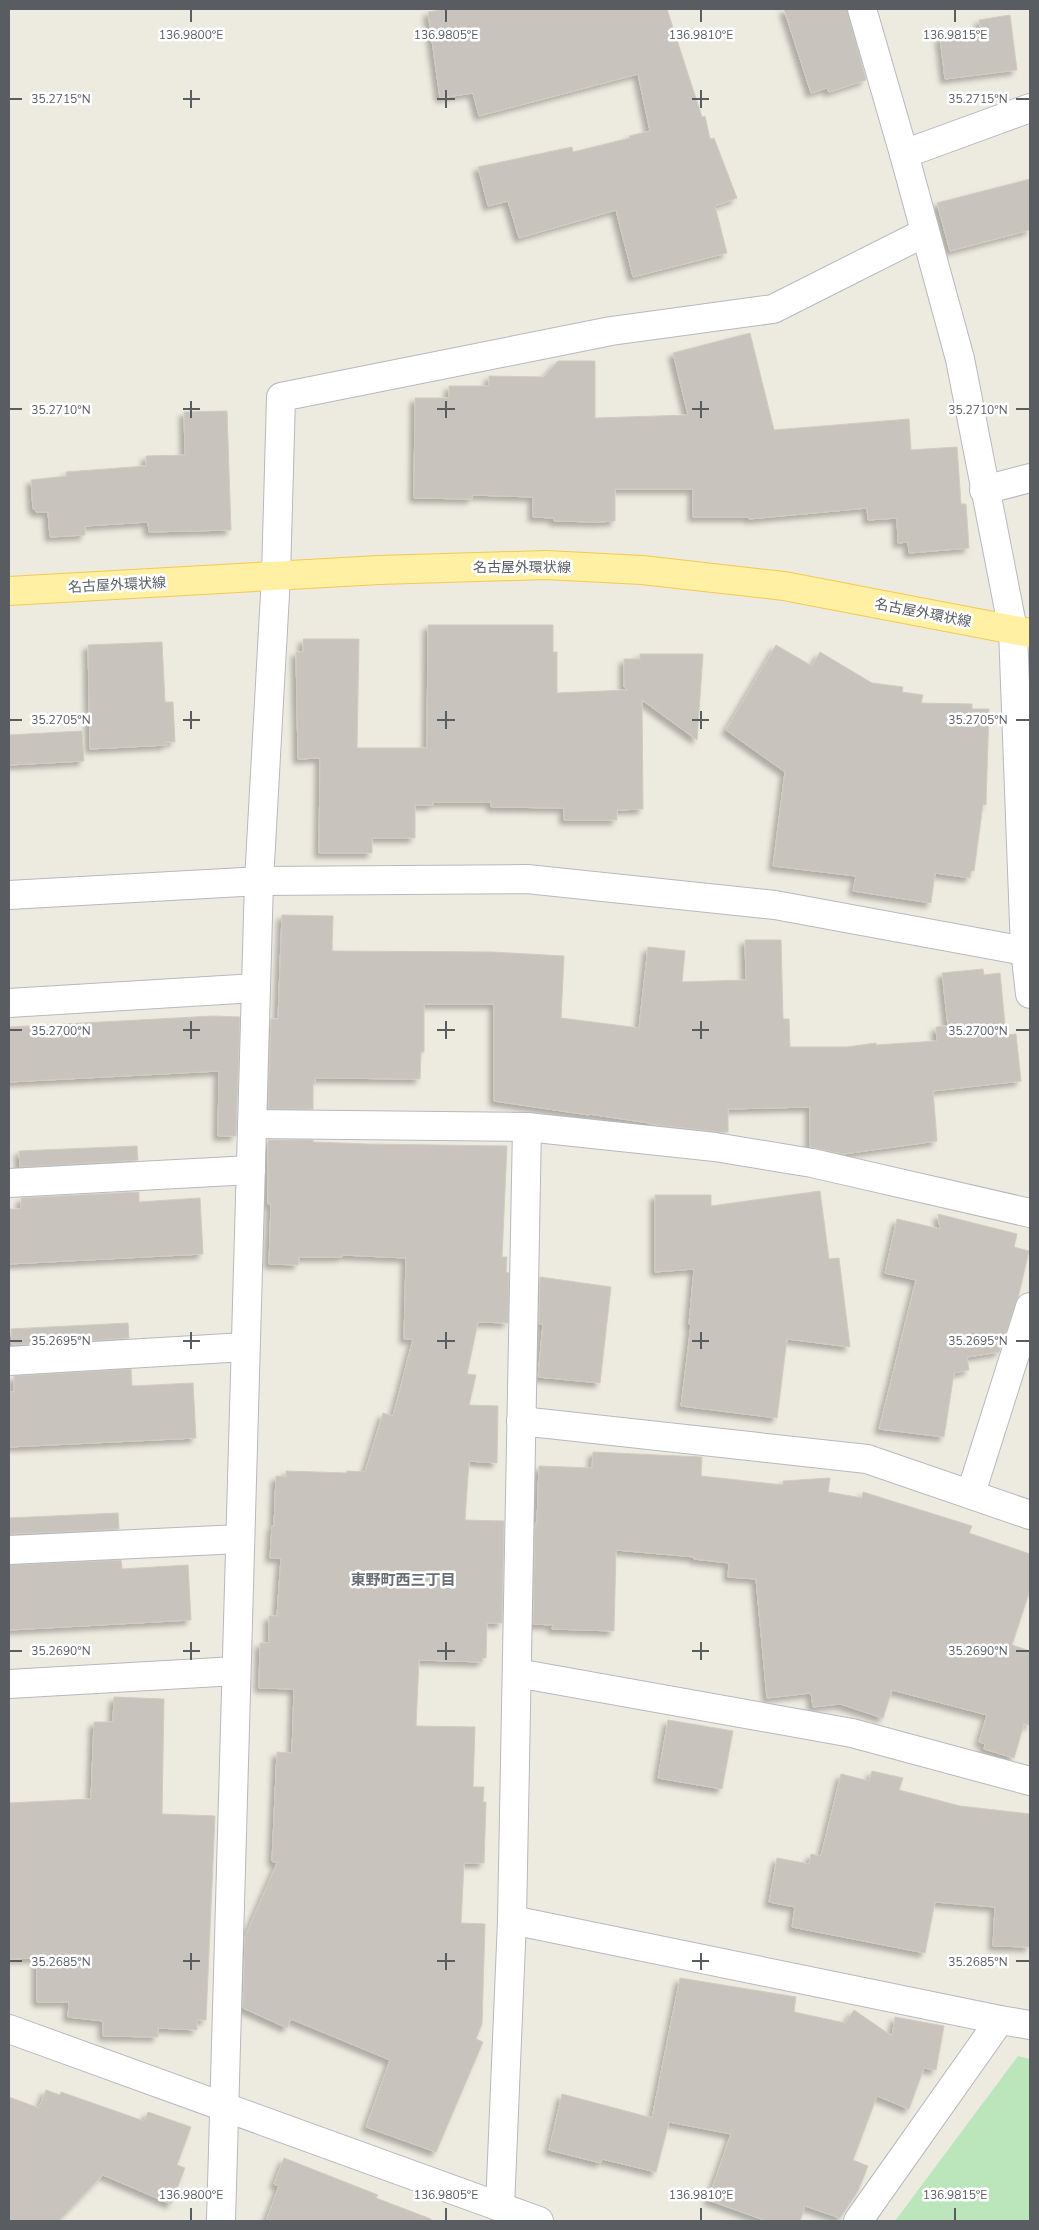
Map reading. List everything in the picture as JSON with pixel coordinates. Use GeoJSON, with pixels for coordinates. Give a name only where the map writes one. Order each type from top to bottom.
{"type":"FeatureCollection","features":[{"type":"Feature","properties":{"kind":"main road","name":"名古屋外環状線"},"geometry":{"type":"LineString","coordinates":[[9,591],[379,570],[546,565],[642,570],[784,586],[1021,632]]}},
{"type":"Feature","properties":{"kind":"street"},"geometry":{"type":"LineString","coordinates":[[862,9],[960,359],[984,490],[1021,632],[1030,994]]}},
{"type":"Feature","properties":{"kind":"street"},"geometry":{"type":"LineString","coordinates":[[904,154],[1030,108]]}},
{"type":"Feature","properties":{"kind":"street"},"geometry":{"type":"LineString","coordinates":[[221,2221],[226,2107],[236,1671],[259,881],[276,576],[280,397],[611,331],[773,309],[924,233]]}},
{"type":"Feature","properties":{"kind":"street"},"geometry":{"type":"LineString","coordinates":[[984,490],[1030,478]]}},
{"type":"Feature","properties":{"kind":"street"},"geometry":{"type":"LineString","coordinates":[[9,895],[259,881],[528,879],[775,905],[1028,951]]}},
{"type":"Feature","properties":{"kind":"street"},"geometry":{"type":"LineString","coordinates":[[9,1003],[256,988]]}},
{"type":"Feature","properties":{"kind":"street"},"geometry":{"type":"LineString","coordinates":[[252,1124],[528,1127],[715,1147],[812,1163],[1030,1213]]}},
{"type":"Feature","properties":{"kind":"street"},"geometry":{"type":"LineString","coordinates":[[500,2207],[512,1920],[528,1127]]}},
{"type":"Feature","properties":{"kind":"street"},"geometry":{"type":"LineString","coordinates":[[9,1183],[250,1170]]}},
{"type":"Feature","properties":{"kind":"street"},"geometry":{"type":"LineString","coordinates":[[971,1493],[1030,1307]]}},
{"type":"Feature","properties":{"kind":"street"},"geometry":{"type":"LineString","coordinates":[[9,1361],[245,1347]]}},
{"type":"Feature","properties":{"kind":"street"},"geometry":{"type":"LineString","coordinates":[[521,1421],[866,1458],[1030,1515]]}},
{"type":"Feature","properties":{"kind":"street"},"geometry":{"type":"LineString","coordinates":[[9,1550],[240,1539]]}},
{"type":"Feature","properties":{"kind":"street"},"geometry":{"type":"LineString","coordinates":[[9,1684],[236,1671]]}},
{"type":"Feature","properties":{"kind":"street"},"geometry":{"type":"LineString","coordinates":[[517,1673],[852,1733],[1030,1781]]}},
{"type":"Feature","properties":{"kind":"street"},"geometry":{"type":"LineString","coordinates":[[512,1920],[1030,2025]]}},
{"type":"Feature","properties":{"kind":"street"},"geometry":{"type":"LineString","coordinates":[[858,2221],[1000,2020]]}},
{"type":"Feature","properties":{"kind":"street"},"geometry":{"type":"LineString","coordinates":[[9,2029],[538,2221]]}},
{"type":"Feature","properties":{"kind":"green space"},"geometry":{"type":"Polygon","coordinates":[[[1018,2056],[1030,2059],[1030,2221],[895,2221],[1018,2056]]]}},
{"type":"Feature","properties":{"kind":"building"},"geometry":{"type":"Polygon","coordinates":[[[448,9],[667,9],[702,117],[705,116],[710,139],[714,138],[737,198],[715,206],[727,253],[633,277],[616,210],[519,238],[508,201],[488,206],[478,167],[572,147],[573,152],[650,131],[638,74],[479,116],[473,93],[440,98],[428,12],[448,9]]]}},
{"type":"Feature","properties":{"kind":"building"},"geometry":{"type":"Polygon","coordinates":[[[784,9],[847,9],[866,80],[829,92],[827,88],[811,93],[784,9]]]}},
{"type":"Feature","properties":{"kind":"building"},"geometry":{"type":"Polygon","coordinates":[[[1010,15],[1017,70],[945,79],[940,37],[981,31],[979,20],[1010,15]]]}},
{"type":"Feature","properties":{"kind":"building"},"geometry":{"type":"Polygon","coordinates":[[[1030,179],[1030,230],[950,251],[937,203],[1030,179]]]}},
{"type":"Feature","properties":{"kind":"building"},"geometry":{"type":"Polygon","coordinates":[[[750,333],[774,430],[909,419],[911,450],[957,447],[961,504],[966,504],[969,548],[909,553],[908,542],[898,543],[897,518],[868,520],[867,508],[749,519],[749,517],[693,517],[693,489],[615,489],[615,521],[598,522],[554,521],[554,518],[533,517],[533,497],[472,495],[472,499],[414,498],[415,398],[449,398],[449,386],[489,386],[489,376],[544,377],[558,361],[595,361],[595,418],[688,415],[673,353],[750,333]]]}},
{"type":"Feature","properties":{"kind":"building"},"geometry":{"type":"Polygon","coordinates":[[[227,411],[231,530],[149,532],[148,522],[85,526],[85,535],[50,537],[48,512],[36,512],[33,509],[31,480],[67,476],[66,472],[146,466],[146,456],[185,455],[184,412],[227,411]]]}},
{"type":"Feature","properties":{"kind":"building"},"geometry":{"type":"Polygon","coordinates":[[[428,625],[553,625],[553,652],[557,652],[557,693],[628,690],[624,687],[624,659],[640,659],[640,654],[703,654],[697,740],[642,700],[643,809],[617,810],[617,820],[564,820],[564,808],[491,807],[491,802],[433,802],[433,805],[415,805],[415,838],[372,838],[372,853],[319,853],[320,758],[298,759],[296,652],[303,652],[303,639],[359,639],[357,748],[427,748],[428,625]]]}},
{"type":"Feature","properties":{"kind":"building"},"geometry":{"type":"Polygon","coordinates":[[[162,642],[165,702],[173,702],[175,742],[166,742],[167,745],[90,749],[88,645],[162,642]]]}},
{"type":"Feature","properties":{"kind":"building"},"geometry":{"type":"Polygon","coordinates":[[[776,645],[812,666],[820,652],[872,683],[903,687],[902,692],[923,695],[921,703],[972,704],[972,709],[989,709],[986,805],[983,804],[974,871],[971,871],[970,878],[935,873],[931,903],[853,891],[856,876],[773,866],[785,772],[726,730],[776,645]]]}},
{"type":"Feature","properties":{"kind":"building"},"geometry":{"type":"Polygon","coordinates":[[[82,731],[84,761],[9,765],[9,735],[82,731]]]}},
{"type":"Feature","properties":{"kind":"building"},"geometry":{"type":"Polygon","coordinates":[[[282,915],[333,916],[332,951],[492,952],[564,956],[561,1018],[639,1028],[648,947],[685,951],[682,982],[746,980],[745,940],[781,940],[783,1019],[789,1019],[790,1047],[847,1047],[876,1043],[876,1045],[937,1041],[936,1027],[948,1026],[942,973],[983,969],[984,975],[1000,973],[1006,1035],[1016,1034],[1021,1081],[933,1091],[937,1141],[843,1154],[810,1147],[810,1107],[728,1109],[728,1132],[720,1132],[649,1124],[494,1101],[494,1004],[424,1004],[424,1052],[421,1052],[420,1079],[315,1078],[315,1084],[313,1084],[313,1109],[268,1109],[271,1019],[278,1019],[282,915]]]}},
{"type":"Feature","properties":{"kind":"building"},"geometry":{"type":"Polygon","coordinates":[[[213,1016],[240,1017],[236,1136],[218,1136],[219,1071],[9,1082],[9,1027],[213,1016]]]}},
{"type":"Feature","properties":{"kind":"building"},"geometry":{"type":"Polygon","coordinates":[[[268,1140],[507,1146],[502,1257],[507,1257],[506,1272],[509,1273],[508,1323],[478,1322],[467,1374],[476,1375],[469,1405],[498,1406],[497,1463],[469,1461],[465,1520],[504,1521],[502,1623],[487,1623],[486,1658],[482,1658],[482,1662],[419,1660],[416,1726],[475,1727],[473,1787],[484,1787],[483,1802],[486,1802],[484,1863],[464,1863],[461,1923],[485,1924],[482,2024],[476,2039],[483,2042],[436,2152],[366,2127],[390,2060],[291,2019],[287,2028],[243,2008],[245,1937],[277,1863],[272,1861],[277,1752],[292,1753],[294,1689],[259,1688],[260,1643],[269,1643],[269,1616],[277,1616],[281,1558],[270,1558],[272,1526],[274,1526],[276,1476],[286,1477],[286,1471],[365,1472],[383,1413],[393,1416],[413,1339],[404,1339],[406,1258],[342,1255],[342,1257],[299,1257],[298,1265],[269,1264],[271,1204],[268,1204],[268,1140]]]}},
{"type":"Feature","properties":{"kind":"building"},"geometry":{"type":"Polygon","coordinates":[[[137,1146],[138,1160],[20,1167],[19,1151],[137,1146]]]}},
{"type":"Feature","properties":{"kind":"building"},"geometry":{"type":"Polygon","coordinates":[[[820,1191],[829,1259],[839,1258],[850,1347],[787,1339],[777,1418],[681,1406],[691,1325],[689,1324],[694,1269],[655,1272],[655,1195],[711,1195],[711,1206],[820,1191]]]}},
{"type":"Feature","properties":{"kind":"building"},"geometry":{"type":"Polygon","coordinates":[[[139,1192],[139,1202],[200,1198],[203,1254],[9,1264],[9,1209],[21,1209],[21,1198],[139,1192]]]}},
{"type":"Feature","properties":{"kind":"building"},"geometry":{"type":"Polygon","coordinates":[[[938,1214],[1017,1234],[1014,1247],[1029,1251],[1018,1298],[999,1352],[967,1357],[969,1370],[954,1373],[944,1437],[879,1429],[916,1280],[885,1273],[897,1219],[940,1229],[938,1214]]]}},
{"type":"Feature","properties":{"kind":"building"},"geometry":{"type":"Polygon","coordinates":[[[540,1277],[611,1287],[600,1383],[538,1377],[543,1324],[539,1324],[540,1277]]]}},
{"type":"Feature","properties":{"kind":"building"},"geometry":{"type":"Polygon","coordinates":[[[128,1323],[129,1338],[12,1345],[11,1329],[128,1323]]]}},
{"type":"Feature","properties":{"kind":"building"},"geometry":{"type":"Polygon","coordinates":[[[131,1369],[132,1386],[193,1383],[196,1438],[9,1447],[9,1392],[14,1392],[14,1376],[131,1369]]]}},
{"type":"Feature","properties":{"kind":"building"},"geometry":{"type":"Polygon","coordinates":[[[593,1452],[702,1457],[701,1476],[783,1485],[783,1481],[830,1478],[828,1492],[862,1498],[863,1492],[972,1526],[969,1533],[1030,1554],[1030,1590],[1012,1645],[1030,1651],[1030,1725],[1024,1724],[1014,1758],[984,1749],[985,1744],[979,1742],[987,1715],[892,1690],[883,1718],[840,1704],[813,1707],[811,1693],[767,1698],[756,1579],[728,1577],[729,1563],[694,1559],[695,1557],[616,1550],[614,1631],[552,1629],[553,1625],[533,1624],[535,1523],[537,1523],[539,1466],[592,1468],[593,1452]]]}},
{"type":"Feature","properties":{"kind":"building"},"geometry":{"type":"Polygon","coordinates":[[[118,1513],[119,1529],[9,1534],[9,1518],[118,1513]]]}},
{"type":"Feature","properties":{"kind":"building"},"geometry":{"type":"Polygon","coordinates":[[[121,1560],[122,1569],[188,1565],[191,1620],[9,1630],[9,1565],[121,1560]]]}},
{"type":"Feature","properties":{"kind":"building"},"geometry":{"type":"Polygon","coordinates":[[[114,1697],[164,1699],[162,1814],[215,1816],[206,2020],[197,2020],[197,2030],[158,2028],[158,2037],[103,2036],[103,2021],[68,2017],[69,2002],[37,2002],[37,1958],[9,1959],[9,1803],[91,1799],[94,1722],[113,1722],[114,1697]]]}},
{"type":"Feature","properties":{"kind":"building"},"geometry":{"type":"Polygon","coordinates":[[[668,1720],[733,1731],[722,1789],[658,1778],[668,1720]]]}},
{"type":"Feature","properties":{"kind":"building"},"geometry":{"type":"Polygon","coordinates":[[[872,1771],[903,1778],[899,1790],[960,1806],[1030,1814],[1030,1947],[993,1946],[995,1907],[935,1902],[925,1953],[792,1927],[795,1907],[769,1902],[777,1858],[809,1864],[811,1854],[821,1856],[841,1774],[869,1781],[872,1771]]]}},
{"type":"Feature","properties":{"kind":"building"},"geometry":{"type":"Polygon","coordinates":[[[680,1978],[796,1997],[794,2012],[845,2023],[854,2010],[892,2036],[895,2017],[944,2026],[936,2070],[924,2068],[909,2109],[877,2096],[853,2160],[868,2166],[858,2191],[840,2218],[805,2206],[800,2221],[767,2221],[708,2200],[731,2134],[669,2122],[656,2172],[602,2159],[601,2163],[549,2150],[562,2094],[652,2118],[680,1978]]]}},
{"type":"Feature","properties":{"kind":"building"},"geometry":{"type":"Polygon","coordinates":[[[46,2090],[60,2095],[61,2092],[144,2121],[148,2112],[191,2127],[177,2165],[185,2168],[171,2204],[103,2175],[58,2221],[9,2221],[9,2097],[39,2108],[46,2090]]]}},
{"type":"Feature","properties":{"kind":"building"},"geometry":{"type":"Polygon","coordinates":[[[284,2158],[378,2195],[376,2198],[431,2219],[431,2221],[266,2221],[279,2186],[274,2184],[284,2158]]]}},
{"type":"Feature","properties":{"kind":"district","name":"東野町西三丁目"},"geometry":{"type":"Point","coordinates":[403,1580]}}]}
